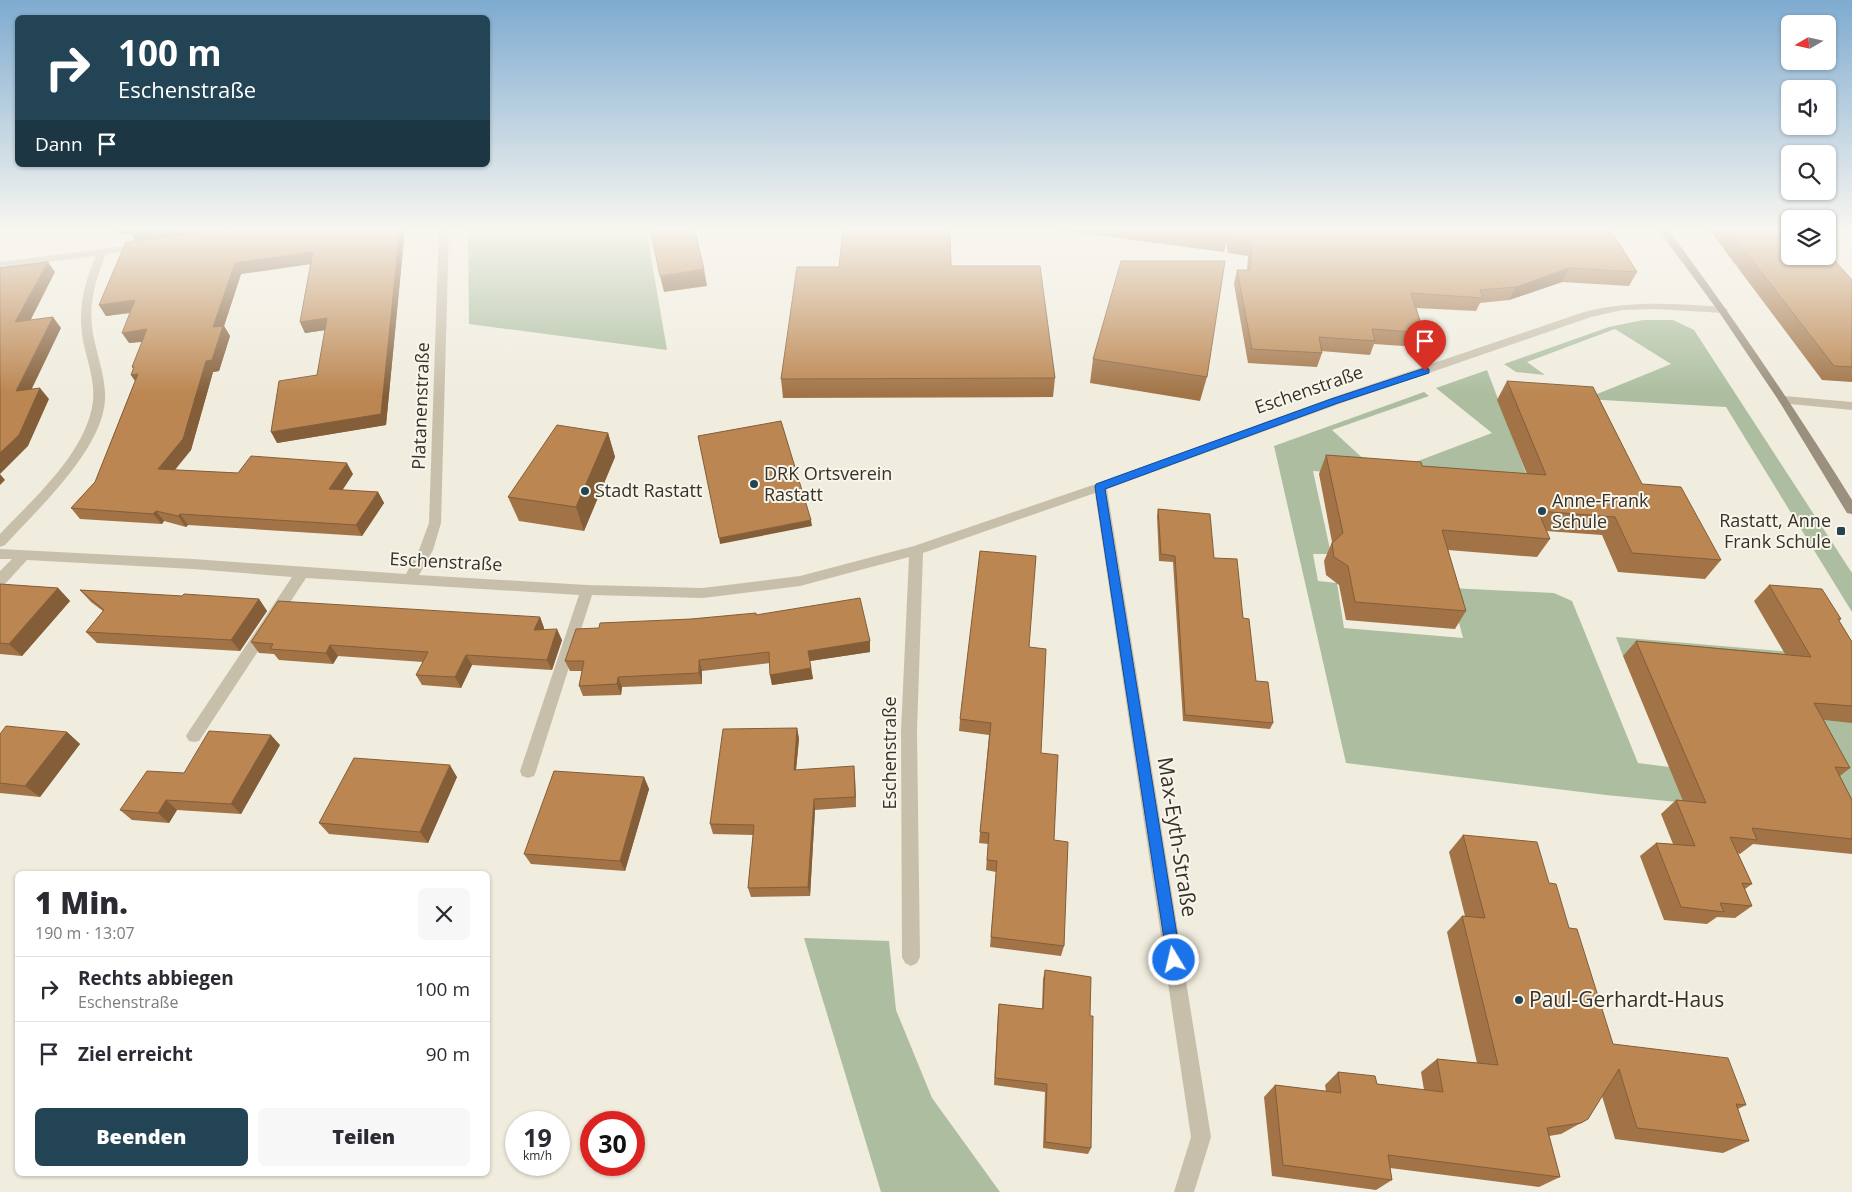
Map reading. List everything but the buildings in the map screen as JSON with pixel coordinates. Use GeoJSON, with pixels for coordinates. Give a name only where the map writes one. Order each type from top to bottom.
{"type":"FeatureCollection","features":[{"type":"Feature","properties":{"kind":"main road"},"geometry":{"type":"LineString","coordinates":[[1703,284],[1784,400],[1852,510]]}},
{"type":"Feature","properties":{"kind":"street"},"geometry":{"type":"LineString","coordinates":[[0,542],[76,456],[92,429],[99,402],[98,378],[85,311],[89,284]]}},
{"type":"Feature","properties":{"kind":"street","name":"Platanenstraße"},"geometry":{"type":"LineString","coordinates":[[409,580],[426,550],[435,523],[442,284]]}},
{"type":"Feature","properties":{"kind":"street","name":"Eschenstraße"},"geometry":{"type":"LineString","coordinates":[[0,554],[193,564],[302,573],[587,590],[703,593],[800,581],[916,550],[1100,487],[1335,401],[1588,314],[1622,307],[1648,306],[1723,310]]}},
{"type":"Feature","properties":{"kind":"street"},"geometry":{"type":"LineString","coordinates":[[1784,400],[1852,406]]}},
{"type":"Feature","properties":{"kind":"street","name":"Max-Eyth-Straße"},"geometry":{"type":"LineString","coordinates":[[1100,487],[1201,1137],[1184,1192]]}},
{"type":"Feature","properties":{"kind":"street","name":"Eschenstraße"},"geometry":{"type":"LineString","coordinates":[[912,957],[909,731],[916,550]]}},
{"type":"Feature","properties":{"kind":"street"},"geometry":{"type":"LineString","coordinates":[[0,580],[23,556]]}},
{"type":"Feature","properties":{"kind":"street"},"geometry":{"type":"LineString","coordinates":[[194,736],[302,573]]}},
{"type":"Feature","properties":{"kind":"street"},"geometry":{"type":"LineString","coordinates":[[528,771],[587,590]]}},
{"type":"Feature","properties":{"kind":"green space"},"geometry":{"type":"Polygon","coordinates":[[[469,284],[656,284],[667,350],[469,324],[469,284]]]}},
{"type":"Feature","properties":{"kind":"green space"},"geometry":{"type":"Polygon","coordinates":[[[1643,320],[1673,320],[1694,330],[1852,573],[1852,612],[1726,407],[1585,399],[1671,364],[1615,329],[1527,362],[1545,375],[1516,372],[1504,364],[1609,327],[1643,320]]]}},
{"type":"Feature","properties":{"kind":"green space"},"geometry":{"type":"Polygon","coordinates":[[[1487,370],[1531,486],[1313,471],[1331,554],[1313,554],[1318,581],[1337,583],[1344,628],[1463,638],[1450,588],[1554,593],[1572,601],[1638,763],[1669,767],[1772,670],[1623,656],[1616,637],[1852,657],[1852,819],[1606,795],[1346,763],[1274,446],[1424,392],[1429,396],[1332,430],[1381,475],[1492,433],[1436,388],[1487,370]]]}},
{"type":"Feature","properties":{"kind":"green space"},"geometry":{"type":"Polygon","coordinates":[[[804,938],[889,941],[896,1010],[932,1098],[1000,1192],[881,1192],[804,938]]]}},
{"type":"Feature","properties":{"kind":"place","name":"DRK Ortsverein Rastatt"},"geometry":{"type":"Point","coordinates":[754,484]}},
{"type":"Feature","properties":{"kind":"place","name":"Stadt Rastatt"},"geometry":{"type":"Point","coordinates":[585,491]}},
{"type":"Feature","properties":{"kind":"place","name":"Anne-Frank Schule"},"geometry":{"type":"Point","coordinates":[1542,511]}},
{"type":"Feature","properties":{"kind":"place","name":"Rastatt, Anne Frank Schule"},"geometry":{"type":"Point","coordinates":[1841,531]}},
{"type":"Feature","properties":{"kind":"place","name":"Paul-Gerhardt-Haus"},"geometry":{"type":"Point","coordinates":[1519,1000]}},
{"type":"Feature","properties":{"kind":"route"},"geometry":{"type":"LineString","coordinates":[[1174,960],[1100,487],[1335,401],[1425,371]]}}]}
